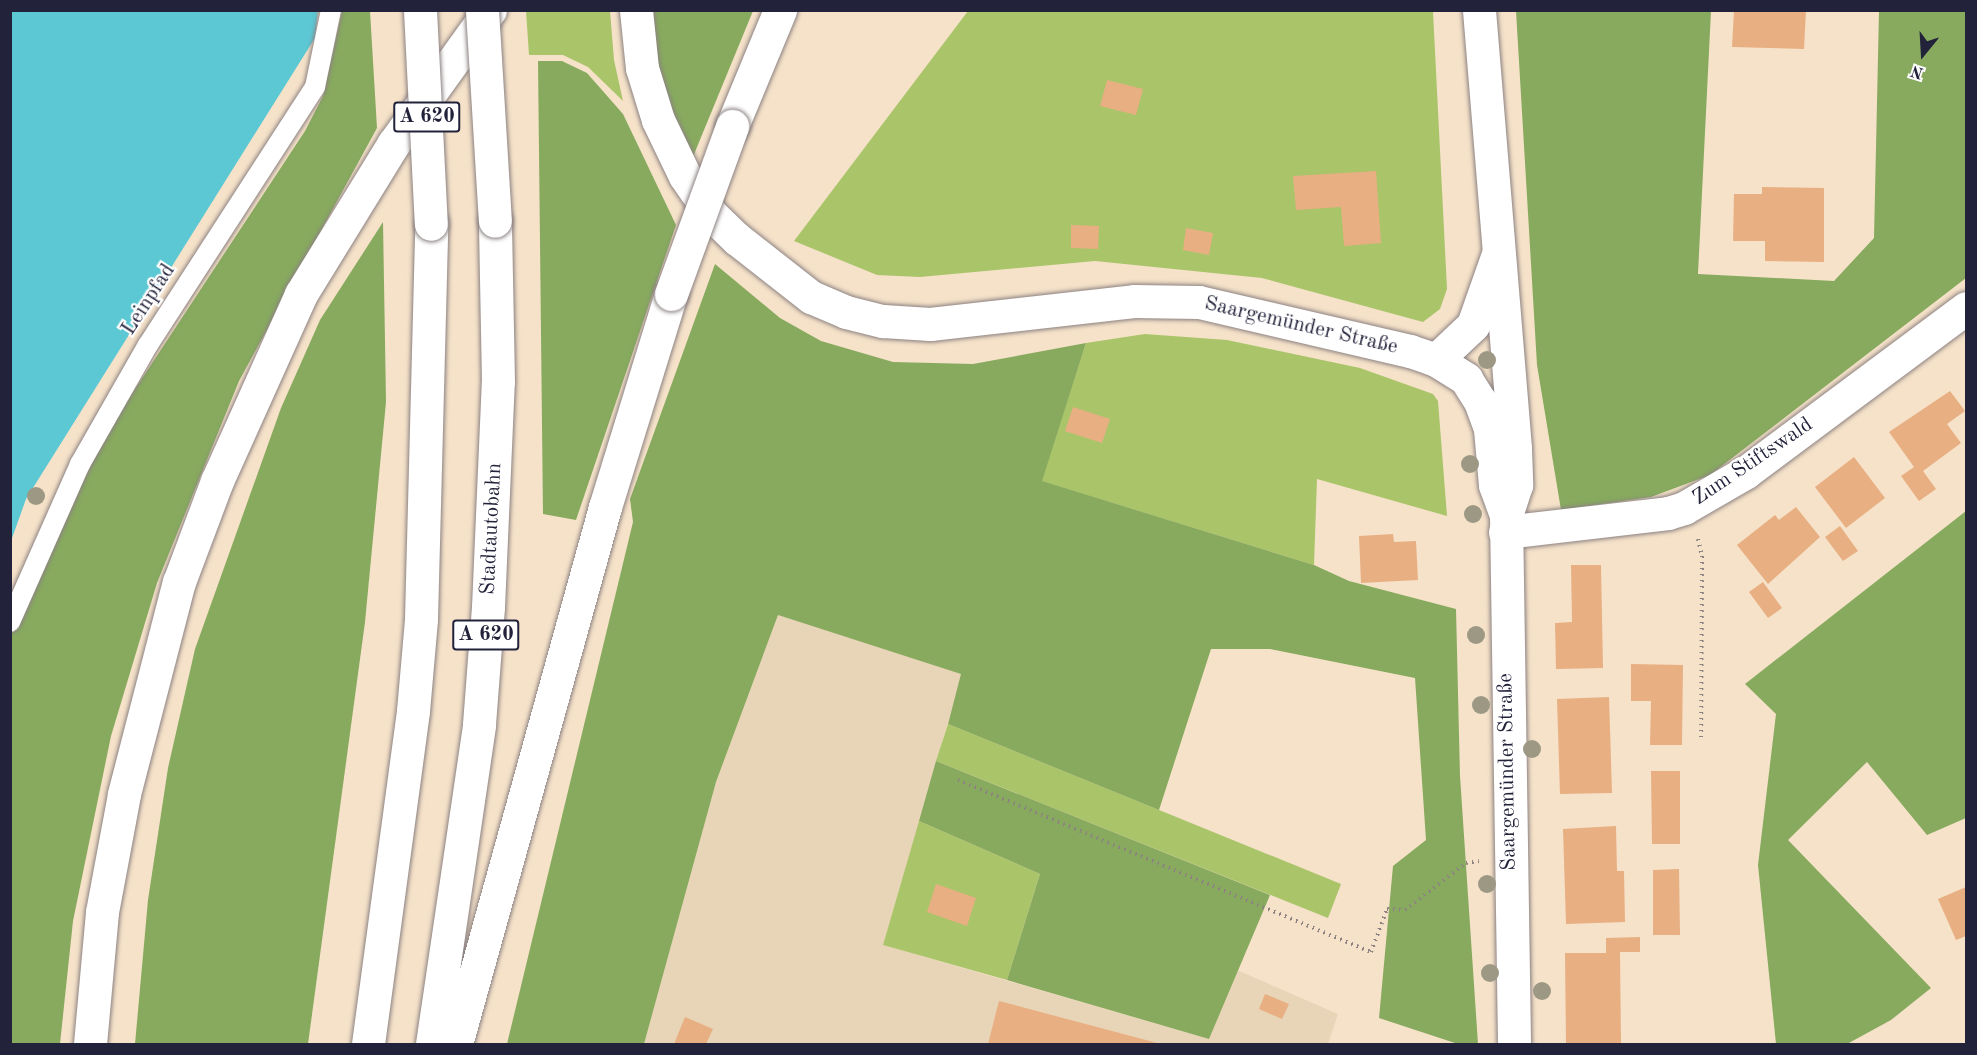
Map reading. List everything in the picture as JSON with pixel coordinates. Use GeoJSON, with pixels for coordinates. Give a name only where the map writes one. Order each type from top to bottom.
{"type":"FeatureCollection","features":[{"type":"Feature","properties":{"kind":"main road","name":"A 620"},"geometry":{"type":"LineString","coordinates":[[368,1044],[413,711],[421,619],[431,224],[420,10]]}},
{"type":"Feature","properties":{"kind":"main road","name":"Stadtautobahn"},"geometry":{"type":"LineString","coordinates":[[432,1044],[479,724],[489,607],[498,382],[495,221],[482,10]]}},
{"type":"Feature","properties":{"kind":"main road"},"geometry":{"type":"LineString","coordinates":[[90,1044],[102,912],[124,794],[178,582],[217,481],[307,284],[394,143],[490,10]]}},
{"type":"Feature","properties":{"kind":"main road","name":"Saargemünder Straße"},"geometry":{"type":"LineString","coordinates":[[636,10],[642,68],[658,120],[685,176],[711,214],[737,239],[781,276],[820,301],[883,321],[930,324],[1134,301],[1198,302],[1306,324],[1436,360],[1466,379],[1480,401],[1490,429],[1495,485],[1505,524],[1514,1044]]}},
{"type":"Feature","properties":{"kind":"main road"},"geometry":{"type":"LineString","coordinates":[[456,1044],[605,507],[671,294],[732,126],[780,10]]}},
{"type":"Feature","properties":{"kind":"main road"},"geometry":{"type":"LineString","coordinates":[[1479,10],[1515,448],[1516,485],[1505,524]]}},
{"type":"Feature","properties":{"kind":"main road"},"geometry":{"type":"LineString","coordinates":[[1436,360],[1473,325],[1498,254]]}},
{"type":"Feature","properties":{"kind":"main road","name":"Zum Stiftswald"},"geometry":{"type":"LineString","coordinates":[[1505,524],[1659,515],[1684,508],[1746,472],[1966,308]]}},
{"type":"Feature","properties":{"kind":"lane","name":"Leinpfad"},"geometry":{"type":"LineString","coordinates":[[10,622],[80,464],[148,345],[315,87],[331,10]]}},
{"type":"Feature","properties":{"kind":"path"},"geometry":{"type":"LineString","coordinates":[[1684,508],[1702,556],[1701,737]]}},
{"type":"Feature","properties":{"kind":"path"},"geometry":{"type":"LineString","coordinates":[[958,780],[1371,952],[1387,909],[1405,910],[1466,863],[1509,859]]}},
{"type":"Feature","properties":{"kind":"shaded area"},"geometry":{"type":"Polygon","coordinates":[[[778,615],[962,674],[883,945],[1209,1039],[1237,970],[1338,1014],[1328,1044],[644,1044],[716,782],[778,615]]]}},
{"type":"Feature","properties":{"kind":"green space"},"geometry":{"type":"Polygon","coordinates":[[[342,11],[370,11],[377,128],[239,381],[157,583],[111,736],[73,921],[60,1044],[11,1044],[11,635],[52,542],[112,424],[305,131],[323,96],[342,11]]]}},
{"type":"Feature","properties":{"kind":"green space"},"geometry":{"type":"Polygon","coordinates":[[[526,11],[610,11],[614,60],[623,101],[588,67],[563,55],[529,55],[526,11]]]}},
{"type":"Feature","properties":{"kind":"green space"},"geometry":{"type":"Polygon","coordinates":[[[650,11],[753,11],[690,164],[675,136],[657,62],[650,11]]]}},
{"type":"Feature","properties":{"kind":"green space"},"geometry":{"type":"Polygon","coordinates":[[[968,11],[1433,11],[1447,289],[1440,309],[1423,322],[1262,278],[1095,261],[920,277],[877,275],[794,241],[968,11]]]}},
{"type":"Feature","properties":{"kind":"green space"},"geometry":{"type":"Polygon","coordinates":[[[1516,11],[1711,11],[1698,274],[1834,281],[1874,238],[1879,11],[1966,11],[1966,278],[1710,475],[1651,497],[1561,510],[1537,365],[1516,11]]]}},
{"type":"Feature","properties":{"kind":"green space"},"geometry":{"type":"Polygon","coordinates":[[[538,61],[562,61],[587,73],[623,114],[676,225],[576,520],[543,514],[538,61]]]}},
{"type":"Feature","properties":{"kind":"green space"},"geometry":{"type":"Polygon","coordinates":[[[383,222],[386,402],[365,622],[308,1044],[135,1044],[148,900],[168,768],[195,649],[281,408],[320,320],[383,222]]]}},
{"type":"Feature","properties":{"kind":"green space"},"geometry":{"type":"Polygon","coordinates":[[[715,264],[780,318],[821,341],[893,362],[973,364],[1086,343],[1042,481],[1314,565],[1349,581],[1456,609],[1460,776],[1478,1044],[1458,1044],[1379,1018],[1393,866],[1426,840],[1415,678],[1270,649],[1211,649],[1159,810],[948,724],[961,674],[778,615],[716,782],[644,1044],[507,1044],[633,522],[630,499],[715,264]]]}},
{"type":"Feature","properties":{"kind":"green space"},"geometry":{"type":"Polygon","coordinates":[[[1145,334],[1227,340],[1360,368],[1433,394],[1438,401],[1447,516],[1317,479],[1314,565],[1041,481],[1086,343],[1145,334]]]}},
{"type":"Feature","properties":{"kind":"green space"},"geometry":{"type":"Polygon","coordinates":[[[1966,511],[1966,818],[1927,835],[1867,762],[1788,840],[1931,988],[1891,1020],[1847,1044],[1776,1044],[1758,865],[1776,714],[1745,684],[1966,511]]]}},
{"type":"Feature","properties":{"kind":"green space"},"geometry":{"type":"Polygon","coordinates":[[[948,724],[1341,884],[1328,918],[936,761],[948,724]]]}},
{"type":"Feature","properties":{"kind":"green space"},"geometry":{"type":"Polygon","coordinates":[[[936,761],[1270,895],[1209,1039],[1007,980],[1040,874],[919,821],[936,761]]]}},
{"type":"Feature","properties":{"kind":"green space"},"geometry":{"type":"Polygon","coordinates":[[[919,821],[1040,874],[1007,980],[883,945],[919,821]]]}},
{"type":"Feature","properties":{"kind":"water"},"geometry":{"type":"Polygon","coordinates":[[[11,11],[318,11],[315,38],[26,499],[11,541],[11,11]]]}},
{"type":"Feature","properties":{"kind":"building"},"geometry":{"type":"Polygon","coordinates":[[[1734,10],[1806,10],[1804,49],[1732,47],[1734,10]]]}},
{"type":"Feature","properties":{"kind":"building"},"geometry":{"type":"Polygon","coordinates":[[[1107,80],[1143,89],[1136,115],[1100,106],[1107,80]]]}},
{"type":"Feature","properties":{"kind":"building"},"geometry":{"type":"Polygon","coordinates":[[[1376,171],[1381,243],[1344,246],[1341,207],[1296,210],[1293,176],[1376,171]]]}},
{"type":"Feature","properties":{"kind":"building"},"geometry":{"type":"Polygon","coordinates":[[[1762,187],[1824,188],[1824,262],[1765,261],[1765,241],[1733,241],[1734,194],[1762,194],[1762,187]]]}},
{"type":"Feature","properties":{"kind":"building"},"geometry":{"type":"Polygon","coordinates":[[[1071,225],[1099,226],[1098,249],[1071,248],[1071,225]]]}},
{"type":"Feature","properties":{"kind":"building"},"geometry":{"type":"Polygon","coordinates":[[[1186,228],[1213,233],[1209,255],[1183,250],[1186,228]]]}},
{"type":"Feature","properties":{"kind":"building"},"geometry":{"type":"Polygon","coordinates":[[[1950,391],[1965,411],[1947,424],[1961,443],[1923,471],[1936,489],[1919,501],[1901,476],[1914,467],[1889,432],[1950,391]]]}},
{"type":"Feature","properties":{"kind":"building"},"geometry":{"type":"Polygon","coordinates":[[[1073,407],[1110,419],[1102,443],[1065,431],[1073,407]]]}},
{"type":"Feature","properties":{"kind":"building"},"geometry":{"type":"Polygon","coordinates":[[[1854,457],[1885,498],[1846,528],[1815,487],[1854,457]]]}},
{"type":"Feature","properties":{"kind":"building"},"geometry":{"type":"Polygon","coordinates":[[[1796,507],[1820,537],[1768,584],[1737,545],[1775,515],[1779,520],[1796,507]]]}},
{"type":"Feature","properties":{"kind":"building"},"geometry":{"type":"Polygon","coordinates":[[[1840,526],[1858,551],[1843,561],[1825,537],[1840,526]]]}},
{"type":"Feature","properties":{"kind":"building"},"geometry":{"type":"Polygon","coordinates":[[[1393,534],[1394,542],[1416,541],[1418,580],[1361,583],[1359,536],[1393,534]]]}},
{"type":"Feature","properties":{"kind":"building"},"geometry":{"type":"Polygon","coordinates":[[[1571,565],[1601,565],[1603,668],[1556,669],[1555,623],[1572,622],[1571,565]]]}},
{"type":"Feature","properties":{"kind":"building"},"geometry":{"type":"Polygon","coordinates":[[[1763,582],[1782,608],[1768,618],[1749,592],[1763,582]]]}},
{"type":"Feature","properties":{"kind":"building"},"geometry":{"type":"Polygon","coordinates":[[[1631,664],[1683,665],[1682,745],[1650,745],[1651,701],[1631,701],[1631,664]]]}},
{"type":"Feature","properties":{"kind":"building"},"geometry":{"type":"Polygon","coordinates":[[[1609,697],[1612,793],[1560,794],[1557,699],[1609,697]]]}},
{"type":"Feature","properties":{"kind":"building"},"geometry":{"type":"Polygon","coordinates":[[[1651,771],[1680,771],[1680,844],[1652,844],[1651,771]]]}},
{"type":"Feature","properties":{"kind":"building"},"geometry":{"type":"Polygon","coordinates":[[[1616,826],[1617,871],[1624,871],[1625,922],[1566,924],[1563,829],[1616,826]]]}},
{"type":"Feature","properties":{"kind":"building"},"geometry":{"type":"Polygon","coordinates":[[[1679,869],[1680,935],[1653,935],[1653,870],[1679,869]]]}},
{"type":"Feature","properties":{"kind":"building"},"geometry":{"type":"Polygon","coordinates":[[[936,884],[976,898],[967,926],[927,912],[936,884]]]}},
{"type":"Feature","properties":{"kind":"building"},"geometry":{"type":"Polygon","coordinates":[[[1966,887],[1966,936],[1956,940],[1938,899],[1966,887]]]}},
{"type":"Feature","properties":{"kind":"building"},"geometry":{"type":"Polygon","coordinates":[[[1640,937],[1640,952],[1620,952],[1621,1044],[1566,1044],[1565,953],[1606,953],[1606,938],[1640,937]]]}},
{"type":"Feature","properties":{"kind":"building"},"geometry":{"type":"Polygon","coordinates":[[[1265,994],[1289,1004],[1282,1019],[1259,1009],[1265,994]]]}},
{"type":"Feature","properties":{"kind":"building"},"geometry":{"type":"Polygon","coordinates":[[[999,1001],[1161,1044],[988,1044],[999,1001]]]}},
{"type":"Feature","properties":{"kind":"building"},"geometry":{"type":"Polygon","coordinates":[[[685,1017],[713,1029],[706,1044],[674,1044],[685,1017]]]}}]}
